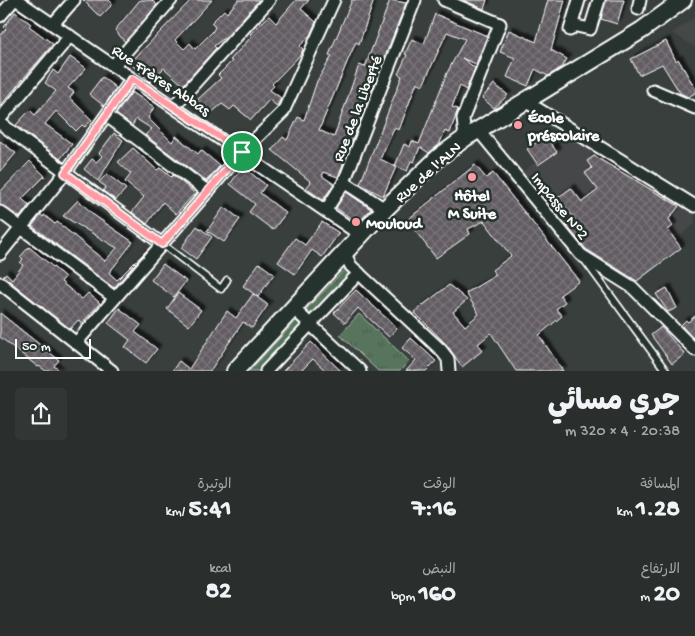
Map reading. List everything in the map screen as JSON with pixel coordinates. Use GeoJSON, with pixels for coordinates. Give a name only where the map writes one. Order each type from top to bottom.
{"type":"FeatureCollection","features":[{"type":"Feature","properties":{"kind":"street"},"geometry":{"type":"LineString","coordinates":[[0,16],[18,0]]}},
{"type":"Feature","properties":{"kind":"street","name":"Rue Frères Abbas"},"geometry":{"type":"LineString","coordinates":[[18,0],[362,236]]}},
{"type":"Feature","properties":{"kind":"street"},"geometry":{"type":"LineString","coordinates":[[53,24],[74,0]]}},
{"type":"Feature","properties":{"kind":"street"},"geometry":{"type":"LineString","coordinates":[[113,66],[171,0]]}},
{"type":"Feature","properties":{"kind":"street"},"geometry":{"type":"LineString","coordinates":[[174,106],[269,0]]}},
{"type":"Feature","properties":{"kind":"street"},"geometry":{"type":"LineString","coordinates":[[76,343],[242,152],[283,112],[334,0]]}},
{"type":"Feature","properties":{"kind":"street","name":"Rue de la Liberté"},"geometry":{"type":"LineString","coordinates":[[385,210],[344,182],[415,0]]}},
{"type":"Feature","properties":{"kind":"street"},"geometry":{"type":"LineString","coordinates":[[444,0],[500,24],[464,118],[471,134]]}},
{"type":"Feature","properties":{"kind":"street"},"geometry":{"type":"LineString","coordinates":[[579,0],[571,28],[590,29],[599,0]]}},
{"type":"Feature","properties":{"kind":"street","name":"Rue de l'ALN"},"geometry":{"type":"LineString","coordinates":[[235,371],[385,210],[439,157],[471,134],[642,30],[683,0]]}},
{"type":"Feature","properties":{"kind":"street"},"geometry":{"type":"LineString","coordinates":[[0,119],[70,36]]}},
{"type":"Feature","properties":{"kind":"street"},"geometry":{"type":"LineString","coordinates":[[0,254],[65,173],[132,79]]}},
{"type":"Feature","properties":{"kind":"street"},"geometry":{"type":"LineString","coordinates":[[653,90],[695,108]]}},
{"type":"Feature","properties":{"kind":"street"},"geometry":{"type":"LineString","coordinates":[[526,101],[695,206]]}},
{"type":"Feature","properties":{"kind":"street"},"geometry":{"type":"LineString","coordinates":[[107,116],[208,192]]}},
{"type":"Feature","properties":{"kind":"street"},"geometry":{"type":"LineString","coordinates":[[0,123],[162,244]]}},
{"type":"Feature","properties":{"kind":"street","name":"Impasse N°2"},"geometry":{"type":"LineString","coordinates":[[471,134],[580,255],[632,287],[695,350]]}},
{"type":"Feature","properties":{"kind":"street"},"geometry":{"type":"LineString","coordinates":[[326,210],[344,182]]}},
{"type":"Feature","properties":{"kind":"street"},"geometry":{"type":"LineString","coordinates":[[0,212],[115,298]]}},
{"type":"Feature","properties":{"kind":"street"},"geometry":{"type":"LineString","coordinates":[[345,254],[351,266],[456,371]]}},
{"type":"Feature","properties":{"kind":"street"},"geometry":{"type":"LineString","coordinates":[[266,371],[358,273]]}},
{"type":"Feature","properties":{"kind":"street"},"geometry":{"type":"LineString","coordinates":[[0,283],[112,371]]}},
{"type":"Feature","properties":{"kind":"street"},"geometry":{"type":"LineString","coordinates":[[294,309],[360,371]]}},
{"type":"Feature","properties":{"kind":"lane"},"geometry":{"type":"LineString","coordinates":[[162,244],[220,289],[227,280]]}},
{"type":"Feature","properties":{"kind":"lane"},"geometry":{"type":"LineString","coordinates":[[580,255],[666,371]]}},
{"type":"Feature","properties":{"kind":"shaded area"},"geometry":{"type":"Polygon","coordinates":[[[695,17],[695,47],[672,33],[695,17]]]}},
{"type":"Feature","properties":{"kind":"shaded area"},"geometry":{"type":"Polygon","coordinates":[[[570,137],[695,214],[695,224],[626,280],[522,172],[570,137]]]}},
{"type":"Feature","properties":{"kind":"green space"},"geometry":{"type":"Polygon","coordinates":[[[346,268],[353,274],[311,318],[304,312],[346,268]]]}},
{"type":"Feature","properties":{"kind":"green space"},"geometry":{"type":"Polygon","coordinates":[[[359,314],[409,361],[400,371],[378,371],[340,335],[359,314]]]}},
{"type":"Feature","properties":{"kind":"green space"},"geometry":{"type":"Polygon","coordinates":[[[296,321],[302,327],[261,371],[249,371],[296,321]]]}},
{"type":"Feature","properties":{"kind":"building"},"geometry":{"type":"Polygon","coordinates":[[[83,0],[109,0],[113,4],[100,17],[83,0]]]}},
{"type":"Feature","properties":{"kind":"building"},"geometry":{"type":"Polygon","coordinates":[[[140,0],[152,0],[157,5],[125,42],[115,30],[140,0]]]}},
{"type":"Feature","properties":{"kind":"building"},"geometry":{"type":"Polygon","coordinates":[[[191,0],[212,0],[175,40],[184,49],[190,43],[195,49],[213,31],[215,27],[211,23],[224,10],[227,13],[238,0],[259,0],[228,35],[214,46],[216,48],[183,85],[164,68],[150,82],[130,63],[191,0]]]}},
{"type":"Feature","properties":{"kind":"building"},"geometry":{"type":"Polygon","coordinates":[[[296,0],[309,0],[301,9],[316,22],[310,35],[300,46],[303,49],[301,54],[272,84],[274,86],[270,90],[281,98],[277,106],[269,100],[251,120],[234,106],[230,110],[222,104],[210,114],[197,100],[221,78],[218,75],[252,36],[250,34],[269,16],[276,23],[296,0]]]}},
{"type":"Feature","properties":{"kind":"building"},"geometry":{"type":"Polygon","coordinates":[[[352,0],[374,0],[359,44],[356,42],[319,130],[334,137],[359,65],[365,67],[390,0],[406,3],[338,177],[324,172],[322,176],[334,184],[323,200],[306,188],[311,182],[272,150],[283,137],[287,140],[298,117],[304,120],[317,81],[332,56],[329,55],[352,0]]]}},
{"type":"Feature","properties":{"kind":"building"},"geometry":{"type":"Polygon","coordinates":[[[463,0],[487,0],[484,9],[463,0]]]}},
{"type":"Feature","properties":{"kind":"building"},"geometry":{"type":"Polygon","coordinates":[[[548,0],[565,0],[551,50],[567,59],[562,67],[548,76],[535,69],[528,86],[507,77],[515,58],[500,52],[509,30],[536,42],[548,0]]]}},
{"type":"Feature","properties":{"kind":"building"},"geometry":{"type":"Polygon","coordinates":[[[606,0],[624,0],[617,24],[601,19],[606,0]]]}},
{"type":"Feature","properties":{"kind":"building"},"geometry":{"type":"Polygon","coordinates":[[[15,12],[31,24],[29,26],[53,44],[0,106],[0,36],[15,12]]]}},
{"type":"Feature","properties":{"kind":"building"},"geometry":{"type":"Polygon","coordinates":[[[435,14],[487,36],[476,64],[462,58],[475,68],[466,90],[460,86],[452,107],[458,109],[450,133],[445,131],[439,145],[429,153],[420,147],[414,162],[411,161],[407,171],[395,166],[404,144],[410,147],[412,141],[419,144],[447,73],[465,39],[447,32],[423,85],[417,82],[399,130],[394,128],[380,159],[396,167],[383,196],[360,184],[402,76],[398,74],[407,55],[405,54],[412,39],[424,44],[435,14]]]}},
{"type":"Feature","properties":{"kind":"building"},"geometry":{"type":"Polygon","coordinates":[[[666,41],[676,61],[678,59],[695,88],[695,93],[688,97],[680,93],[662,64],[639,75],[631,59],[666,41]]]}},
{"type":"Feature","properties":{"kind":"building"},"geometry":{"type":"Polygon","coordinates":[[[70,57],[86,68],[68,88],[74,92],[70,98],[92,120],[85,127],[82,125],[76,131],[56,111],[45,124],[72,144],[60,159],[16,125],[30,110],[35,115],[56,91],[45,83],[53,70],[58,74],[70,57]]]}},
{"type":"Feature","properties":{"kind":"building"},"geometry":{"type":"Polygon","coordinates":[[[102,77],[116,88],[104,106],[89,94],[102,77]]]}},
{"type":"Feature","properties":{"kind":"building"},"geometry":{"type":"Polygon","coordinates":[[[494,84],[508,95],[494,108],[482,98],[494,84]]]}},
{"type":"Feature","properties":{"kind":"building"},"geometry":{"type":"Polygon","coordinates":[[[132,92],[154,107],[148,118],[172,142],[176,136],[198,154],[201,150],[220,166],[206,181],[145,135],[152,129],[136,119],[132,126],[116,114],[132,92]]]}},
{"type":"Feature","properties":{"kind":"building"},"geometry":{"type":"Polygon","coordinates":[[[114,133],[123,140],[98,181],[84,169],[92,159],[96,162],[102,156],[99,153],[114,133]]]}},
{"type":"Feature","properties":{"kind":"building"},"geometry":{"type":"Polygon","coordinates":[[[545,136],[557,152],[538,165],[527,149],[545,136]]]}},
{"type":"Feature","properties":{"kind":"building"},"geometry":{"type":"Polygon","coordinates":[[[0,141],[16,153],[0,172],[0,141]]]}},
{"type":"Feature","properties":{"kind":"building"},"geometry":{"type":"Polygon","coordinates":[[[133,148],[157,170],[160,168],[171,177],[173,175],[195,193],[176,214],[163,202],[147,224],[132,212],[144,197],[125,182],[131,174],[118,162],[133,148]]]}},
{"type":"Feature","properties":{"kind":"building"},"geometry":{"type":"Polygon","coordinates":[[[594,156],[679,206],[669,219],[673,226],[668,230],[681,248],[637,281],[586,249],[566,225],[575,218],[556,199],[571,188],[582,202],[598,190],[585,173],[592,168],[587,161],[594,156]]]}},
{"type":"Feature","properties":{"kind":"building"},"geometry":{"type":"Polygon","coordinates":[[[30,161],[45,176],[22,199],[29,205],[20,217],[0,205],[0,192],[30,161]]]}},
{"type":"Feature","properties":{"kind":"building"},"geometry":{"type":"Polygon","coordinates":[[[475,165],[486,178],[493,173],[579,281],[560,295],[565,302],[556,309],[562,316],[539,335],[563,371],[516,371],[491,333],[478,344],[483,350],[462,367],[447,345],[414,312],[449,285],[467,300],[453,312],[465,326],[479,314],[466,293],[496,275],[492,270],[511,256],[484,221],[468,229],[470,234],[436,258],[407,220],[475,165]]]}},
{"type":"Feature","properties":{"kind":"building"},"geometry":{"type":"Polygon","coordinates":[[[243,167],[266,185],[260,193],[286,213],[273,230],[249,212],[255,204],[230,184],[243,167]]]}},
{"type":"Feature","properties":{"kind":"building"},"geometry":{"type":"Polygon","coordinates":[[[107,174],[126,189],[116,200],[103,191],[106,187],[99,182],[107,174]]]}},
{"type":"Feature","properties":{"kind":"building"},"geometry":{"type":"Polygon","coordinates":[[[346,192],[371,209],[358,223],[336,208],[346,192]]]}},
{"type":"Feature","properties":{"kind":"building"},"geometry":{"type":"Polygon","coordinates":[[[78,200],[95,216],[133,242],[109,273],[117,280],[151,246],[114,288],[32,226],[41,215],[43,217],[44,215],[55,224],[57,222],[105,261],[117,248],[63,216],[78,200]]]}},
{"type":"Feature","properties":{"kind":"building"},"geometry":{"type":"Polygon","coordinates":[[[224,207],[240,219],[224,242],[207,231],[224,207]]]}},
{"type":"Feature","properties":{"kind":"building"},"geometry":{"type":"Polygon","coordinates":[[[322,222],[339,233],[322,257],[312,250],[295,274],[278,262],[295,238],[305,245],[322,222]]]}},
{"type":"Feature","properties":{"kind":"building"},"geometry":{"type":"Polygon","coordinates":[[[197,226],[212,237],[196,259],[181,248],[197,226]]]}},
{"type":"Feature","properties":{"kind":"building"},"geometry":{"type":"Polygon","coordinates":[[[29,247],[65,277],[61,282],[82,299],[88,293],[100,303],[82,323],[78,320],[70,329],[3,276],[6,273],[12,279],[23,265],[20,263],[23,259],[20,257],[29,247]]]}},
{"type":"Feature","properties":{"kind":"building"},"geometry":{"type":"Polygon","coordinates":[[[259,263],[274,274],[258,297],[243,286],[259,263]]]}},
{"type":"Feature","properties":{"kind":"building"},"geometry":{"type":"Polygon","coordinates":[[[163,264],[186,281],[174,297],[151,280],[163,264]]]}},
{"type":"Feature","properties":{"kind":"building"},"geometry":{"type":"Polygon","coordinates":[[[667,288],[677,308],[668,312],[656,294],[667,288]]]}},
{"type":"Feature","properties":{"kind":"building"},"geometry":{"type":"Polygon","coordinates":[[[356,290],[397,328],[389,337],[358,308],[345,323],[334,313],[356,290]]]}},
{"type":"Feature","properties":{"kind":"building"},"geometry":{"type":"Polygon","coordinates":[[[178,293],[201,310],[189,326],[167,309],[178,293]]]}},
{"type":"Feature","properties":{"kind":"building"},"geometry":{"type":"Polygon","coordinates":[[[253,294],[268,305],[252,328],[243,322],[210,371],[172,371],[179,361],[189,369],[227,311],[236,318],[253,294]]]}},
{"type":"Feature","properties":{"kind":"building"},"geometry":{"type":"Polygon","coordinates":[[[119,308],[141,325],[135,332],[157,349],[146,363],[125,347],[130,340],[108,323],[119,308]]]}},
{"type":"Feature","properties":{"kind":"building"},"geometry":{"type":"Polygon","coordinates":[[[0,313],[59,360],[54,366],[60,371],[46,371],[38,367],[0,337],[0,313]]]}},
{"type":"Feature","properties":{"kind":"building"},"geometry":{"type":"Polygon","coordinates":[[[695,316],[695,336],[693,338],[681,325],[686,320],[688,322],[695,316]]]}},
{"type":"Feature","properties":{"kind":"building"},"geometry":{"type":"Polygon","coordinates":[[[661,327],[685,354],[672,364],[651,335],[661,327]]]}},
{"type":"Feature","properties":{"kind":"building"},"geometry":{"type":"Polygon","coordinates":[[[411,338],[436,361],[426,371],[406,371],[416,360],[402,348],[411,338]]]}},
{"type":"Feature","properties":{"kind":"building"},"geometry":{"type":"Polygon","coordinates":[[[311,342],[341,371],[326,371],[313,359],[301,371],[283,371],[311,342]]]}},
{"type":"Feature","properties":{"kind":"place","name":"École préscolaire"},"geometry":{"type":"Point","coordinates":[518,125]}},
{"type":"Feature","properties":{"kind":"place","name":"Hôtel M Suite"},"geometry":{"type":"Point","coordinates":[472,177]}},
{"type":"Feature","properties":{"kind":"place","name":"Mouloud"},"geometry":{"type":"Point","coordinates":[356,222]}},
{"type":"Feature","properties":{"kind":"route"},"geometry":{"type":"LineString","coordinates":[[132,79],[242,152],[162,244],[65,173],[132,79]]}}]}
